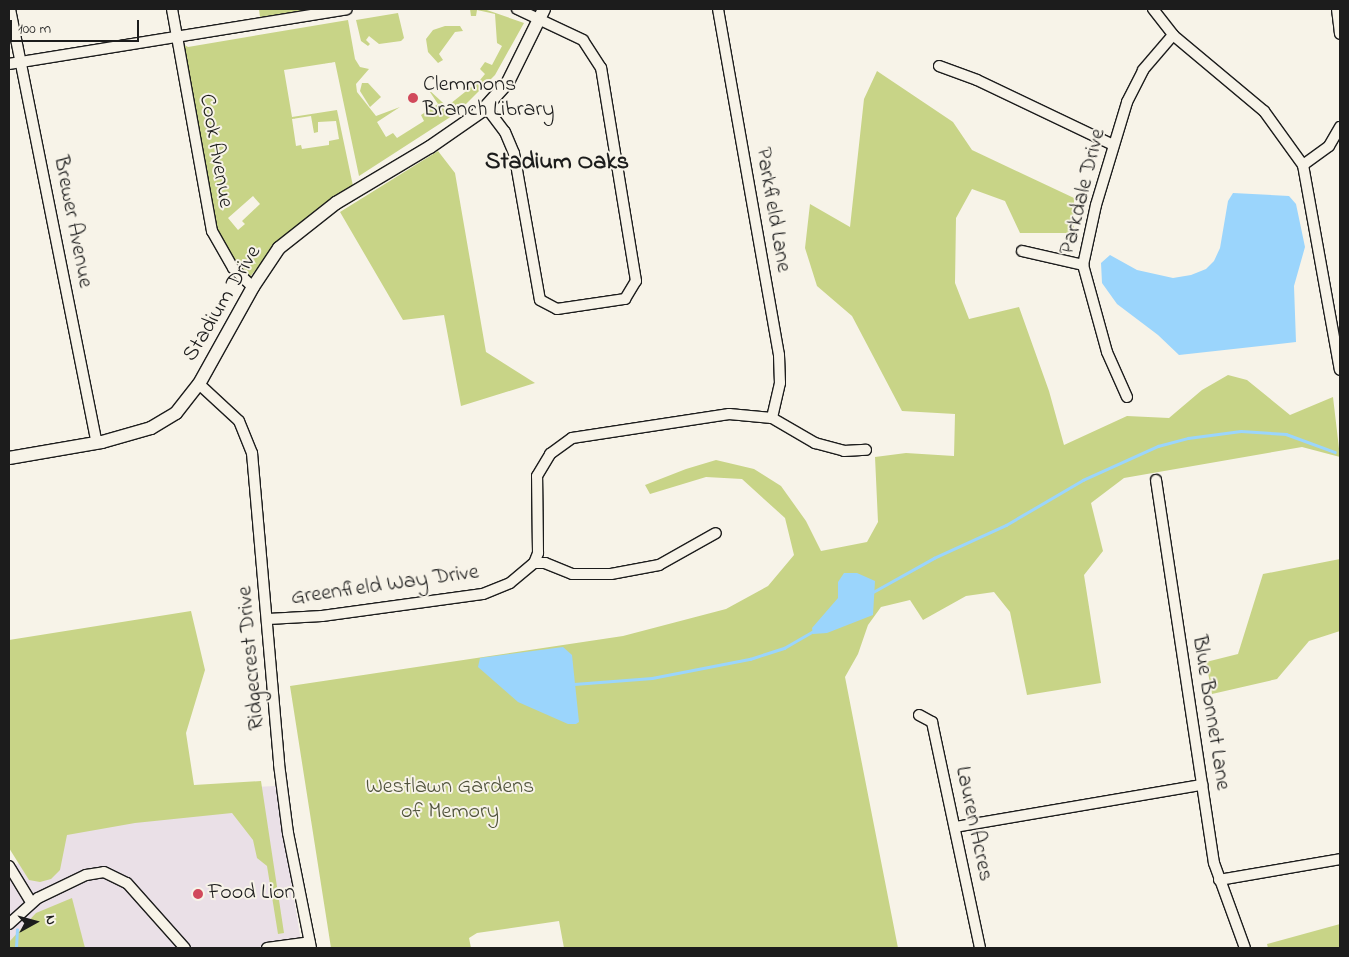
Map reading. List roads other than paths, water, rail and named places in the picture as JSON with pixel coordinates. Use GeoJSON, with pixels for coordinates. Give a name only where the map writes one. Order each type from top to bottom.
{"type":"FeatureCollection","features":[{"type":"Feature","properties":{"kind":"street","name":"Brewer Avenue"},"geometry":{"type":"LineString","coordinates":[[10,9],[97,443]]}},
{"type":"Feature","properties":{"kind":"street","name":"Cook Avenue"},"geometry":{"type":"LineString","coordinates":[[172,9],[212,231],[233,268],[253,287]]}},
{"type":"Feature","properties":{"kind":"street"},"geometry":{"type":"LineString","coordinates":[[9,64],[176,39],[184,34],[347,9]]}},
{"type":"Feature","properties":{"kind":"street"},"geometry":{"type":"LineString","coordinates":[[486,107],[505,132],[514,153],[540,300],[557,310],[625,299],[636,281],[601,68],[583,40],[542,14],[517,9]]}},
{"type":"Feature","properties":{"kind":"street","name":"Parkfield Lane"},"geometry":{"type":"LineString","coordinates":[[718,9],[779,355],[780,384],[772,418]]}},
{"type":"Feature","properties":{"kind":"street"},"geometry":{"type":"LineString","coordinates":[[1153,9],[1173,35],[1264,111],[1303,165],[1340,370]]}},
{"type":"Feature","properties":{"kind":"street"},"geometry":{"type":"LineString","coordinates":[[1337,9],[1340,34]]}},
{"type":"Feature","properties":{"kind":"street","name":"Stadium Drive"},"geometry":{"type":"LineString","coordinates":[[9,458],[97,443],[162,423],[176,413],[199,384],[253,287],[279,248],[313,219],[430,147],[486,107],[508,82],[542,14]]}},
{"type":"Feature","properties":{"kind":"street","name":"Parkdale Drive"},"geometry":{"type":"LineString","coordinates":[[1127,397],[1107,352],[1083,265],[1113,145],[1133,88],[1143,70],[1173,35]]}},
{"type":"Feature","properties":{"kind":"street"},"geometry":{"type":"LineString","coordinates":[[939,66],[977,80],[1113,145]]}},
{"type":"Feature","properties":{"kind":"street"},"geometry":{"type":"LineString","coordinates":[[1303,165],[1328,146],[1340,127]]}},
{"type":"Feature","properties":{"kind":"street"},"geometry":{"type":"LineString","coordinates":[[1022,251],[1083,265]]}},
{"type":"Feature","properties":{"kind":"street","name":"Ridgecrest Drive"},"geometry":{"type":"LineString","coordinates":[[199,384],[228,408],[249,440],[268,619],[283,798],[310,945]]}},
{"type":"Feature","properties":{"kind":"street"},"geometry":{"type":"LineString","coordinates":[[716,533],[659,565],[611,574],[572,574],[545,562],[534,563],[538,553],[537,476],[550,454],[572,438],[729,414],[772,418],[815,443],[844,452],[866,450]]}},
{"type":"Feature","properties":{"kind":"street","name":"Blue Bonnet Lane"},"geometry":{"type":"LineString","coordinates":[[1156,480],[1202,786],[1219,880],[1245,948]]}},
{"type":"Feature","properties":{"kind":"street","name":"Greenfield Way Drive"},"geometry":{"type":"LineString","coordinates":[[268,619],[322,616],[483,594],[510,583],[534,563]]}},
{"type":"Feature","properties":{"kind":"street","name":"Lauren Acres"},"geometry":{"type":"LineString","coordinates":[[920,715],[932,722],[980,948]]}},
{"type":"Feature","properties":{"kind":"street"},"geometry":{"type":"LineString","coordinates":[[955,827],[1202,786]]}},
{"type":"Feature","properties":{"kind":"street"},"geometry":{"type":"LineString","coordinates":[[1219,880],[1340,859]]}},
{"type":"Feature","properties":{"kind":"street"},"geometry":{"type":"LineString","coordinates":[[9,866],[31,902]]}},
{"type":"Feature","properties":{"kind":"street"},"geometry":{"type":"LineString","coordinates":[[9,924],[31,902],[86,875],[110,873],[127,883],[185,948]]}},
{"type":"Feature","properties":{"kind":"street"},"geometry":{"type":"LineString","coordinates":[[267,948],[310,945]]}},
{"type":"Feature","properties":{"kind":"water"},"geometry":{"type":"Polygon","coordinates":[[[1233,193],[1289,196],[1296,204],[1305,247],[1294,286],[1296,342],[1179,355],[1158,335],[1117,304],[1102,283],[1101,263],[1110,255],[1137,270],[1173,278],[1191,275],[1206,269],[1214,261],[1220,248],[1228,201],[1233,193]]]}},
{"type":"Feature","properties":{"kind":"water"},"geometry":{"type":"Polygon","coordinates":[[[844,573],[857,573],[875,581],[873,615],[827,633],[813,634],[812,628],[838,598],[838,582],[844,573]]]}},
{"type":"Feature","properties":{"kind":"water"},"geometry":{"type":"Polygon","coordinates":[[[563,647],[572,655],[579,722],[576,724],[568,724],[518,702],[478,667],[480,658],[563,647]]]}},
{"type":"Feature","properties":{"kind":"waterway"},"geometry":{"type":"LineString","coordinates":[[873,592],[934,558],[1006,525],[1083,480],[1158,446],[1188,438],[1241,431],[1286,434],[1335,452]]}},
{"type":"Feature","properties":{"kind":"waterway"},"geometry":{"type":"LineString","coordinates":[[574,684],[652,678],[750,659],[784,648],[814,631]]}},
{"type":"Feature","properties":{"kind":"waterway"},"geometry":{"type":"LineString","coordinates":[[16,948],[17,930]]}},
{"type":"Feature","properties":{"kind":"place","name":"Clemmons Branch Library"},"geometry":{"type":"Point","coordinates":[413,98]}},
{"type":"Feature","properties":{"kind":"place","name":"Food Lion"},"geometry":{"type":"Point","coordinates":[198,894]}},
{"type":"Feature","properties":{"kind":"district","name":"Stadium Oaks"},"geometry":{"type":"Point","coordinates":[557,163]}},
{"type":"Feature","properties":{"kind":"park label","name":"Westlawn Gardens of Memory"},"geometry":{"type":"Point","coordinates":[450,800]}}]}
